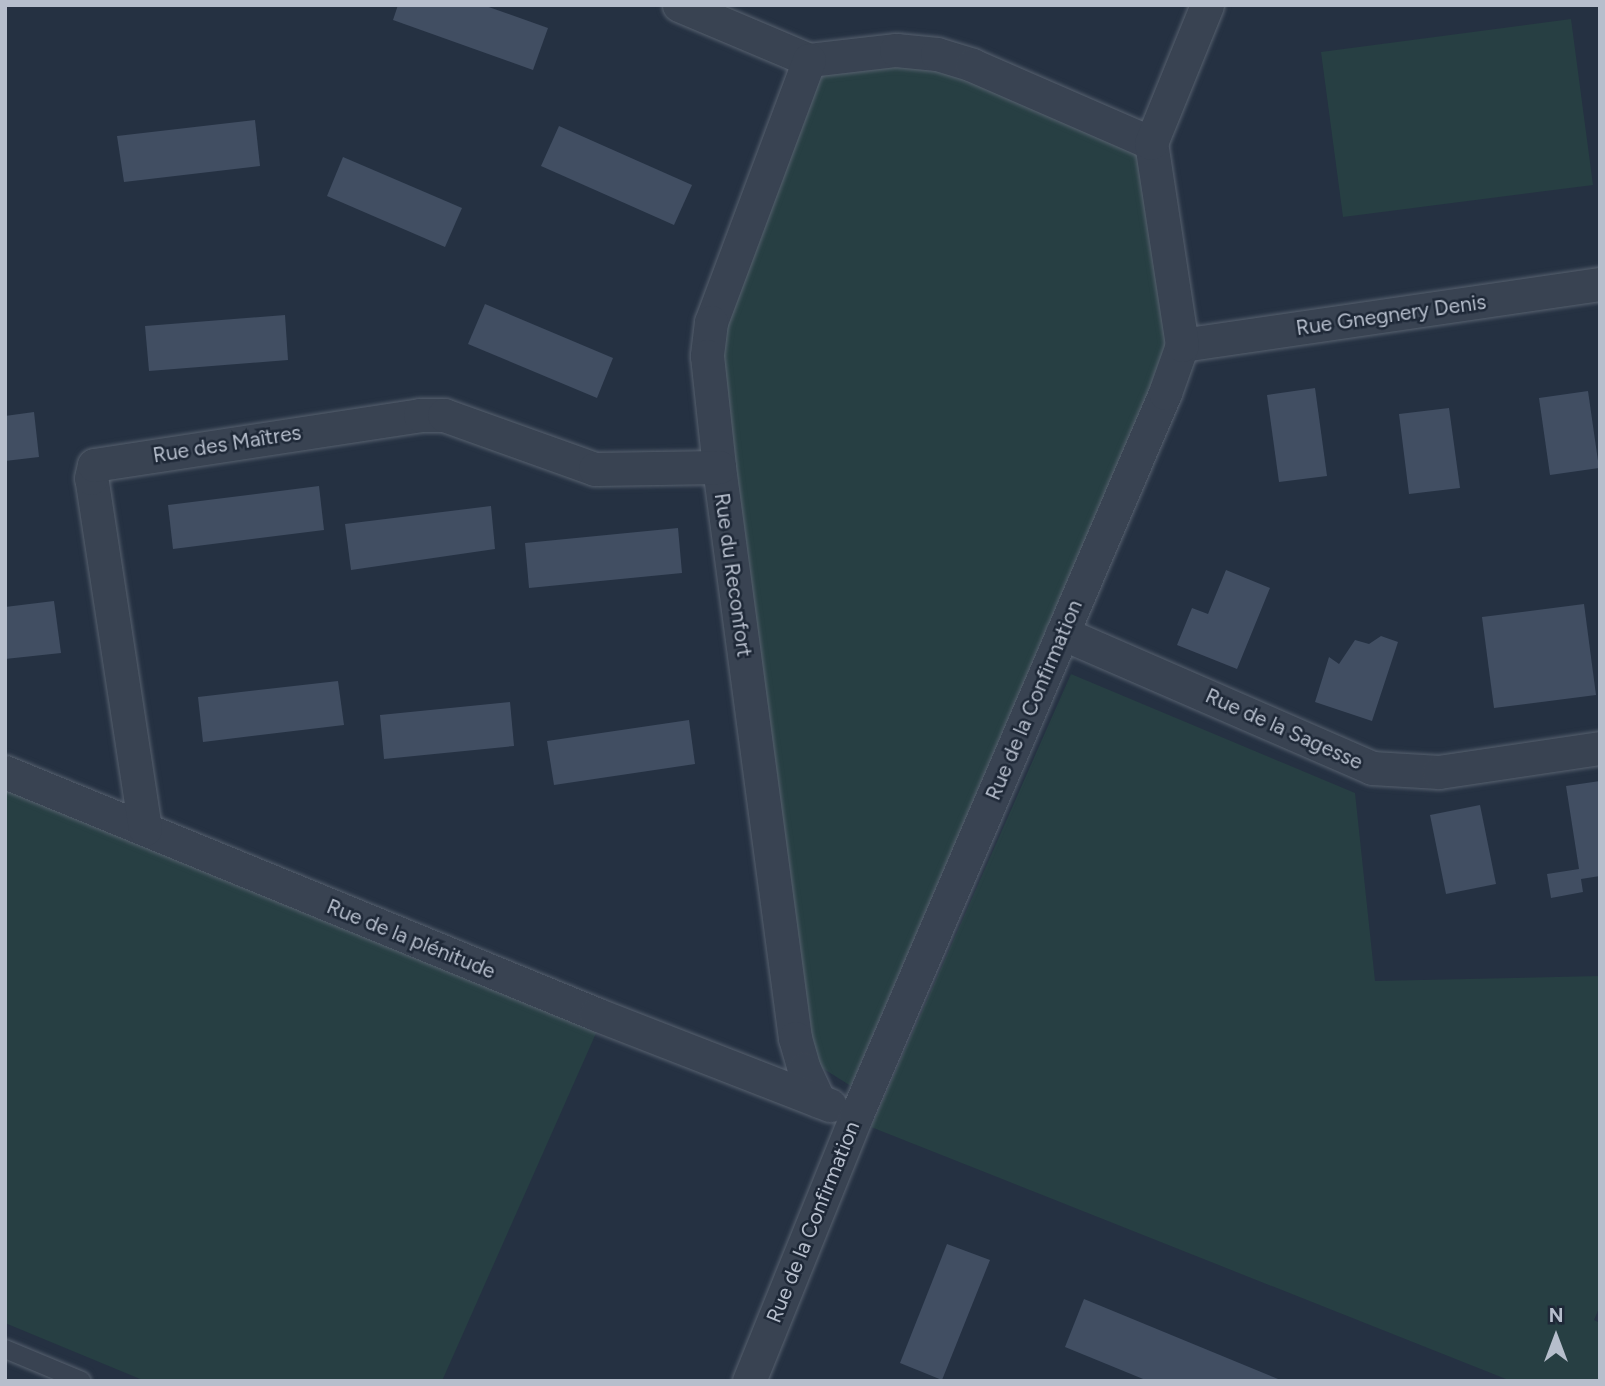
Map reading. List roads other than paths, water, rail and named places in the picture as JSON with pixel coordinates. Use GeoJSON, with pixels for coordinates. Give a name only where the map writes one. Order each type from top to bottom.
{"type":"FeatureCollection","features":[{"type":"Feature","properties":{"kind":"street"},"geometry":{"type":"LineString","coordinates":[[679,5],[809,60],[896,50],[937,54],[972,65],[1151,144]]}},
{"type":"Feature","properties":{"kind":"street"},"geometry":{"type":"LineString","coordinates":[[1182,345],[1151,144],[1207,5]]}},
{"type":"Feature","properties":{"kind":"street","name":"Rue du Reconfort"},"geometry":{"type":"LineString","coordinates":[[809,60],[711,322],[707,356],[719,467],[795,1038],[804,1069],[819,1101]]}},
{"type":"Feature","properties":{"kind":"street","name":"Rue Gnegnery Denis"},"geometry":{"type":"LineString","coordinates":[[1182,345],[1600,284]]}},
{"type":"Feature","properties":{"kind":"street","name":"Rue de la Confirmation"},"geometry":{"type":"LineString","coordinates":[[749,1381],[856,1116],[1182,345]]}},
{"type":"Feature","properties":{"kind":"street","name":"Rue des Maîtres"},"geometry":{"type":"LineString","coordinates":[[145,829],[91,478],[94,465],[420,415],[444,415],[595,469],[719,467]]}},
{"type":"Feature","properties":{"kind":"street","name":"Rue de la Sagesse"},"geometry":{"type":"LineString","coordinates":[[1062,633],[1372,768],[1439,772],[1600,748]]}},
{"type":"Feature","properties":{"kind":"street","name":"Rue de la plénitude"},"geometry":{"type":"LineString","coordinates":[[5,772],[596,1014],[856,1116]]}},
{"type":"Feature","properties":{"kind":"lane"},"geometry":{"type":"LineString","coordinates":[[5,1349],[82,1381]]}}]}
